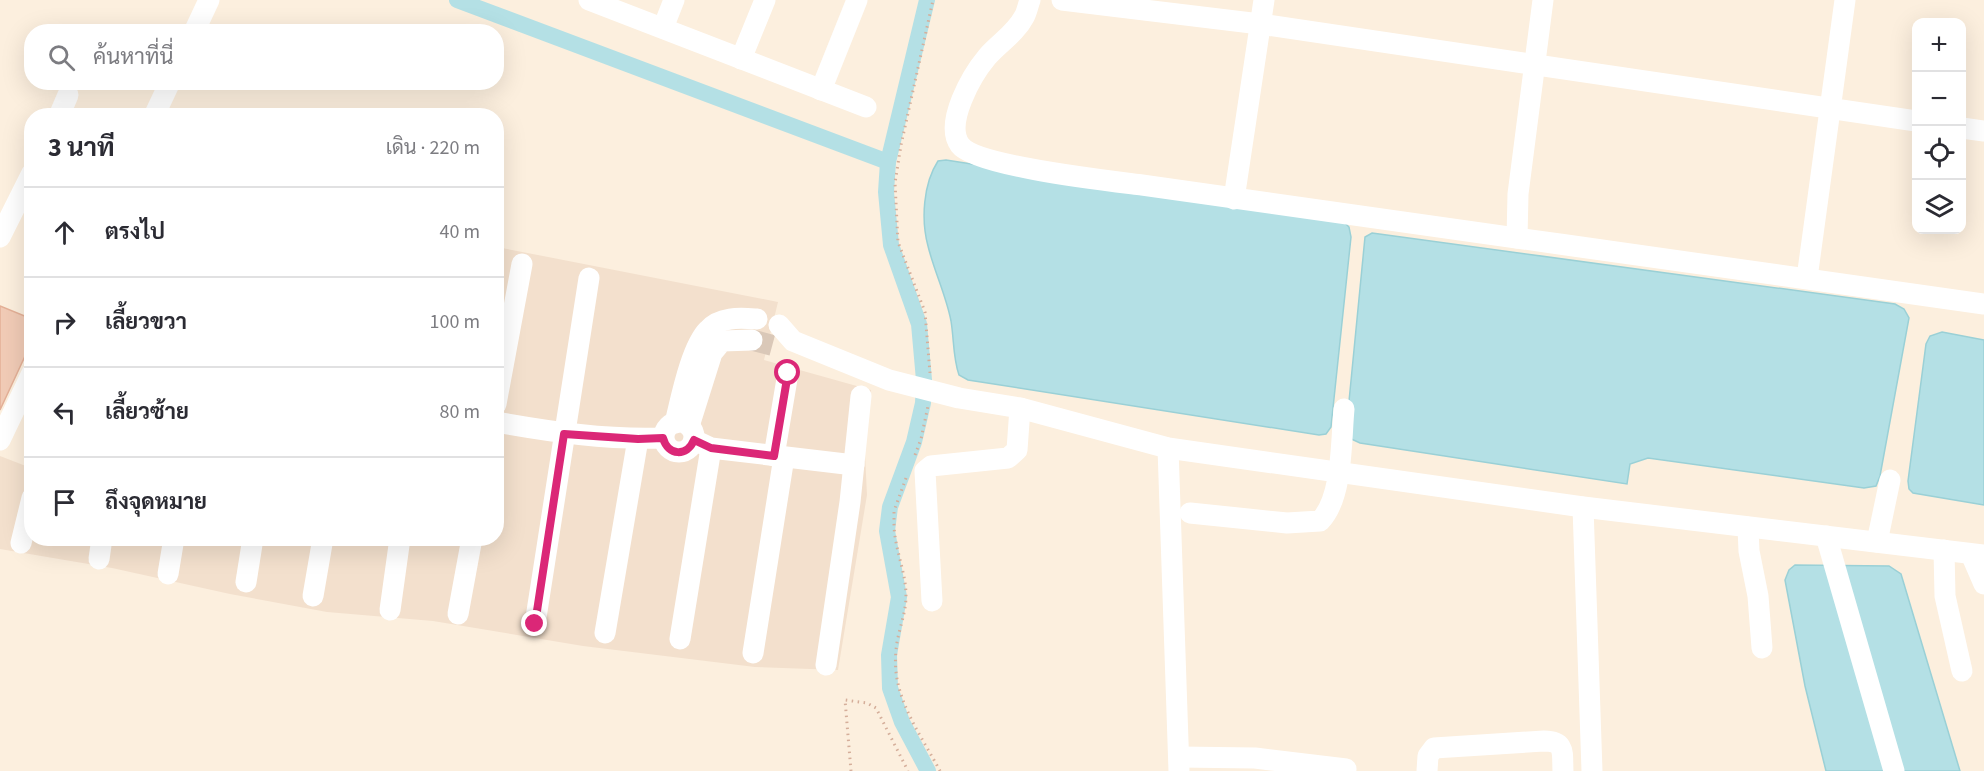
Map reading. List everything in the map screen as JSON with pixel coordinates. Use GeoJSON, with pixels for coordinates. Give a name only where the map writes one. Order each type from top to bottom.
{"type":"FeatureCollection","features":[{"type":"Feature","properties":{"kind":"street"},"geometry":{"type":"LineString","coordinates":[[198,24],[209,0]]}},
{"type":"Feature","properties":{"kind":"street"},"geometry":{"type":"LineString","coordinates":[[589,0],[866,106]]}},
{"type":"Feature","properties":{"kind":"street"},"geometry":{"type":"LineString","coordinates":[[663,28],[674,0]]}},
{"type":"Feature","properties":{"kind":"street"},"geometry":{"type":"LineString","coordinates":[[741,58],[765,0]]}},
{"type":"Feature","properties":{"kind":"street"},"geometry":{"type":"LineString","coordinates":[[821,90],[857,0]]}},
{"type":"Feature","properties":{"kind":"street"},"geometry":{"type":"LineString","coordinates":[[1030,0],[1024,17],[1008,39],[987,57],[960,101],[954,130],[960,146],[977,157],[1042,170],[1234,199],[1984,304]]}},
{"type":"Feature","properties":{"kind":"street"},"geometry":{"type":"LineString","coordinates":[[1062,0],[1260,24],[1912,120]]}},
{"type":"Feature","properties":{"kind":"street"},"geometry":{"type":"LineString","coordinates":[[1234,199],[1264,0]]}},
{"type":"Feature","properties":{"kind":"street"},"geometry":{"type":"LineString","coordinates":[[1517,238],[1518,194],[1543,0]]}},
{"type":"Feature","properties":{"kind":"street"},"geometry":{"type":"LineString","coordinates":[[1807,278],[1845,0]]}},
{"type":"Feature","properties":{"kind":"street"},"geometry":{"type":"LineString","coordinates":[[158,108],[166,90]]}},
{"type":"Feature","properties":{"kind":"street"},"geometry":{"type":"LineString","coordinates":[[62,108],[68,95]]}},
{"type":"Feature","properties":{"kind":"street"},"geometry":{"type":"LineString","coordinates":[[1966,129],[1984,131]]}},
{"type":"Feature","properties":{"kind":"street"},"geometry":{"type":"LineString","coordinates":[[0,237],[24,189]]}},
{"type":"Feature","properties":{"kind":"street"},"geometry":{"type":"LineString","coordinates":[[504,361],[522,264]]}},
{"type":"Feature","properties":{"kind":"street"},"geometry":{"type":"LineString","coordinates":[[535,624],[589,278]]}},
{"type":"Feature","properties":{"kind":"street"},"geometry":{"type":"LineString","coordinates":[[680,639],[686,435],[695,353],[708,329],[732,318],[757,319]]}},
{"type":"Feature","properties":{"kind":"street"},"geometry":{"type":"LineString","coordinates":[[779,325],[786,344],[889,380],[958,398],[1020,408],[1168,448],[1583,507],[1977,554],[1984,584]]}},
{"type":"Feature","properties":{"kind":"street"},"geometry":{"type":"LineString","coordinates":[[686,435],[712,352],[722,341],[752,340]]}},
{"type":"Feature","properties":{"kind":"street"},"geometry":{"type":"LineString","coordinates":[[753,653],[788,373]]}},
{"type":"Feature","properties":{"kind":"street"},"geometry":{"type":"LineString","coordinates":[[0,440],[24,390]]}},
{"type":"Feature","properties":{"kind":"street"},"geometry":{"type":"LineString","coordinates":[[826,665],[854,465],[861,396]]}},
{"type":"Feature","properties":{"kind":"street"},"geometry":{"type":"LineString","coordinates":[[932,601],[925,471],[931,466],[1008,458],[1013,455],[1017,450],[1020,408]]}},
{"type":"Feature","properties":{"kind":"street"},"geometry":{"type":"LineString","coordinates":[[1190,513],[1287,523],[1320,520],[1327,514],[1332,502],[1338,472],[1344,409]]}},
{"type":"Feature","properties":{"kind":"street"},"geometry":{"type":"LineString","coordinates":[[504,423],[564,434],[638,439],[686,435],[779,456],[854,465]]}},
{"type":"Feature","properties":{"kind":"street"},"geometry":{"type":"LineString","coordinates":[[605,633],[638,439]]}},
{"type":"Feature","properties":{"kind":"street"},"geometry":{"type":"LineString","coordinates":[[1168,448],[1179,764],[1255,758],[1346,770]]}},
{"type":"Feature","properties":{"kind":"street"},"geometry":{"type":"LineString","coordinates":[[1877,542],[1890,480]]}},
{"type":"Feature","properties":{"kind":"street"},"geometry":{"type":"LineString","coordinates":[[1583,507],[1592,771]]}},
{"type":"Feature","properties":{"kind":"street"},"geometry":{"type":"LineString","coordinates":[[1748,527],[1749,551],[1758,596],[1762,648]]}},
{"type":"Feature","properties":{"kind":"street"},"geometry":{"type":"LineString","coordinates":[[21,543],[24,531]]}},
{"type":"Feature","properties":{"kind":"street"},"geometry":{"type":"LineString","coordinates":[[1826,536],[1894,771]]}},
{"type":"Feature","properties":{"kind":"street"},"geometry":{"type":"LineString","coordinates":[[168,574],[173,546]]}},
{"type":"Feature","properties":{"kind":"street"},"geometry":{"type":"LineString","coordinates":[[246,582],[252,546]]}},
{"type":"Feature","properties":{"kind":"street"},"geometry":{"type":"LineString","coordinates":[[314,596],[321,546]]}},
{"type":"Feature","properties":{"kind":"street"},"geometry":{"type":"LineString","coordinates":[[390,610],[399,546]]}},
{"type":"Feature","properties":{"kind":"street"},"geometry":{"type":"LineString","coordinates":[[458,614],[471,546]]}},
{"type":"Feature","properties":{"kind":"street"},"geometry":{"type":"LineString","coordinates":[[1944,550],[1945,596],[1962,671]]}},
{"type":"Feature","properties":{"kind":"street"},"geometry":{"type":"LineString","coordinates":[[1427,771],[1428,756],[1434,748],[1553,741],[1561,747],[1563,771]]}},
{"type":"Feature","properties":{"kind":"path"},"geometry":{"type":"LineString","coordinates":[[851,771],[845,700],[867,703],[876,708],[908,771]]}},
{"type":"Feature","properties":{"kind":"shaded area"},"geometry":{"type":"Polygon","coordinates":[[[504,248],[778,302],[764,360],[871,390],[864,434],[867,495],[838,670],[755,667],[583,646],[433,621],[327,612],[230,594],[112,568],[0,549],[0,456],[24,465],[24,546],[504,546],[504,248]]]}},
{"type":"Feature","properties":{"kind":"water"},"geometry":{"type":"Polygon","coordinates":[[[946,160],[1344,222],[1349,227],[1351,237],[1331,427],[1326,434],[1319,435],[968,380],[959,375],[949,311],[924,225],[929,180],[938,161],[946,160]]]}},
{"type":"Feature","properties":{"kind":"water"},"geometry":{"type":"Polygon","coordinates":[[[1372,233],[1895,304],[1904,309],[1909,318],[1880,476],[1876,486],[1864,488],[1648,458],[1630,464],[1627,484],[1360,443],[1349,438],[1346,432],[1365,237],[1372,233]]]}},
{"type":"Feature","properties":{"kind":"water"},"geometry":{"type":"Polygon","coordinates":[[[1942,332],[1984,340],[1984,505],[1913,493],[1909,489],[1908,481],[1926,344],[1930,336],[1942,332]]]}},
{"type":"Feature","properties":{"kind":"water"},"geometry":{"type":"Polygon","coordinates":[[[1795,565],[1889,566],[1901,574],[1960,771],[1826,771],[1805,686],[1785,580],[1789,570],[1795,565]]]}},
{"type":"Feature","properties":{"kind":"building"},"geometry":{"type":"Polygon","coordinates":[[[0,306],[24,316],[24,358],[0,410],[0,306]]]}},
{"type":"Feature","properties":{"kind":"waterway"},"geometry":{"type":"LineString","coordinates":[[457,0],[888,162]]}},
{"type":"Feature","properties":{"kind":"waterway"},"geometry":{"type":"LineString","coordinates":[[927,0],[888,162],[886,192],[891,245],[919,324],[924,380],[923,403],[914,442],[890,507],[887,531],[899,597],[889,655],[890,688],[902,722],[928,771]]}},
{"type":"Feature","properties":{"kind":"tunnel"},"geometry":{"type":"LineString","coordinates":[[752,340],[778,347]]}},
{"type":"Feature","properties":{"kind":"route"},"geometry":{"type":"LineString","coordinates":[[535,624],[564,434],[638,439],[663,438],[671,451],[680,453],[689,449],[694,440],[711,448],[774,456],[788,373]]}}]}
